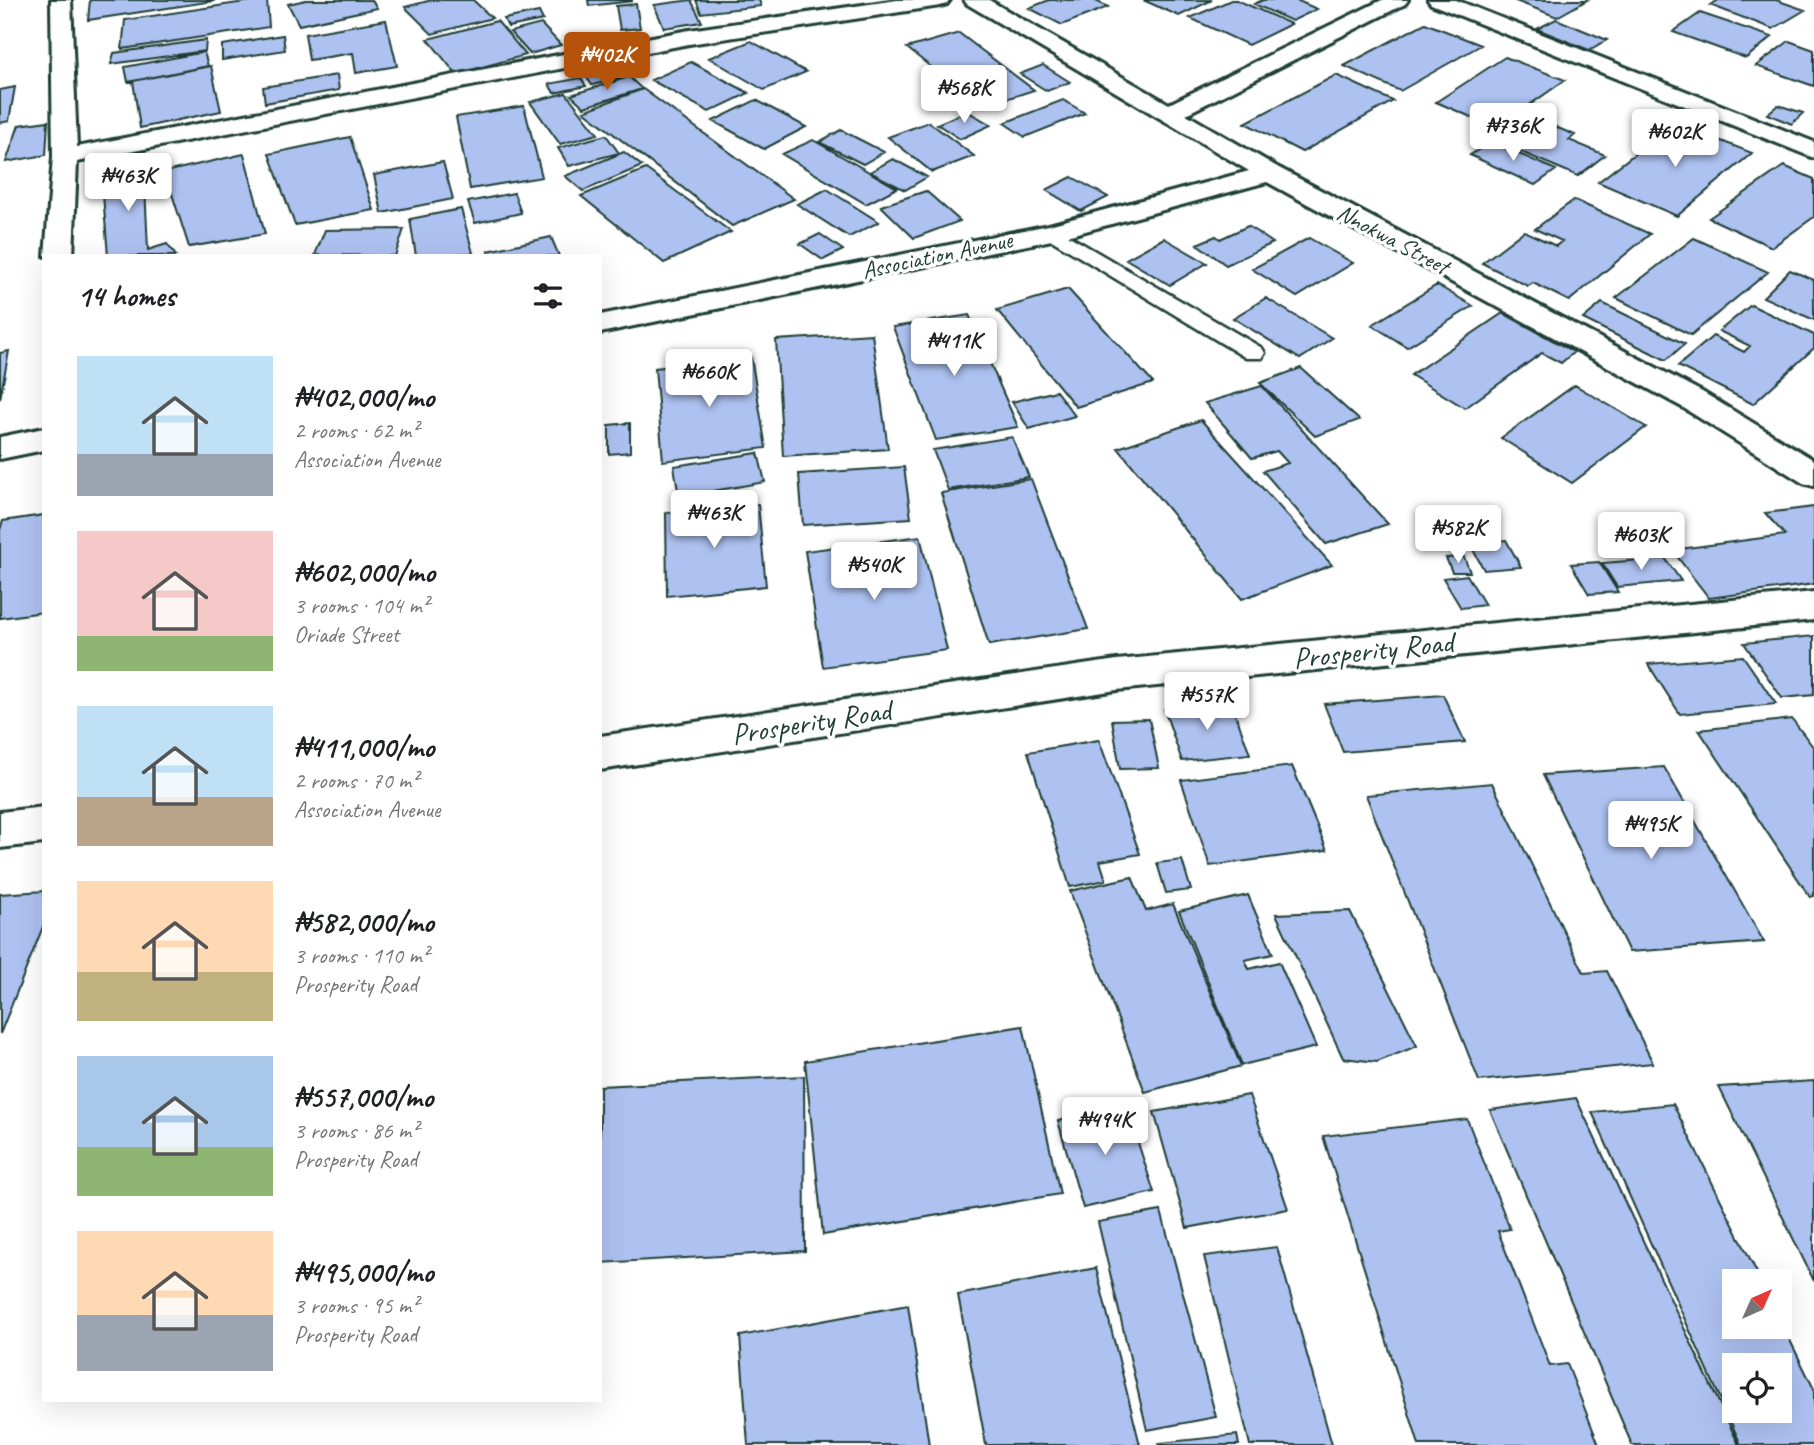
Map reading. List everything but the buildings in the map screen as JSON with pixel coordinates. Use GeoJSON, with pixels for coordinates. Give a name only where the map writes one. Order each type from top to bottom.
{"type":"FeatureCollection","features":[{"type":"Feature","properties":{"kind":"street"},"geometry":{"type":"LineString","coordinates":[[59,254],[65,157],[61,0]]}},
{"type":"Feature","properties":{"kind":"street"},"geometry":{"type":"LineString","coordinates":[[65,157],[689,37],[940,0]]}},
{"type":"Feature","properties":{"kind":"street","name":"Nnokwa Street"},"geometry":{"type":"LineString","coordinates":[[974,0],[1270,173],[1693,400],[1814,475]]}},
{"type":"Feature","properties":{"kind":"street"},"geometry":{"type":"LineString","coordinates":[[1167,114],[1398,0]]}},
{"type":"Feature","properties":{"kind":"street"},"geometry":{"type":"LineString","coordinates":[[1438,0],[1814,150]]}},
{"type":"Feature","properties":{"kind":"street","name":"Association Avenue"},"geometry":{"type":"LineString","coordinates":[[602,324],[1052,232],[1270,173]]}},
{"type":"Feature","properties":{"kind":"street"},"geometry":{"type":"LineString","coordinates":[[0,448],[42,439]]}},
{"type":"Feature","properties":{"kind":"street","name":"Prosperity Road"},"geometry":{"type":"LineString","coordinates":[[602,753],[1117,675],[1814,606]]}},
{"type":"Feature","properties":{"kind":"street"},"geometry":{"type":"LineString","coordinates":[[0,830],[42,825]]}},
{"type":"Feature","properties":{"kind":"lane"},"geometry":{"type":"LineString","coordinates":[[1052,232],[1254,353]]}}]}
